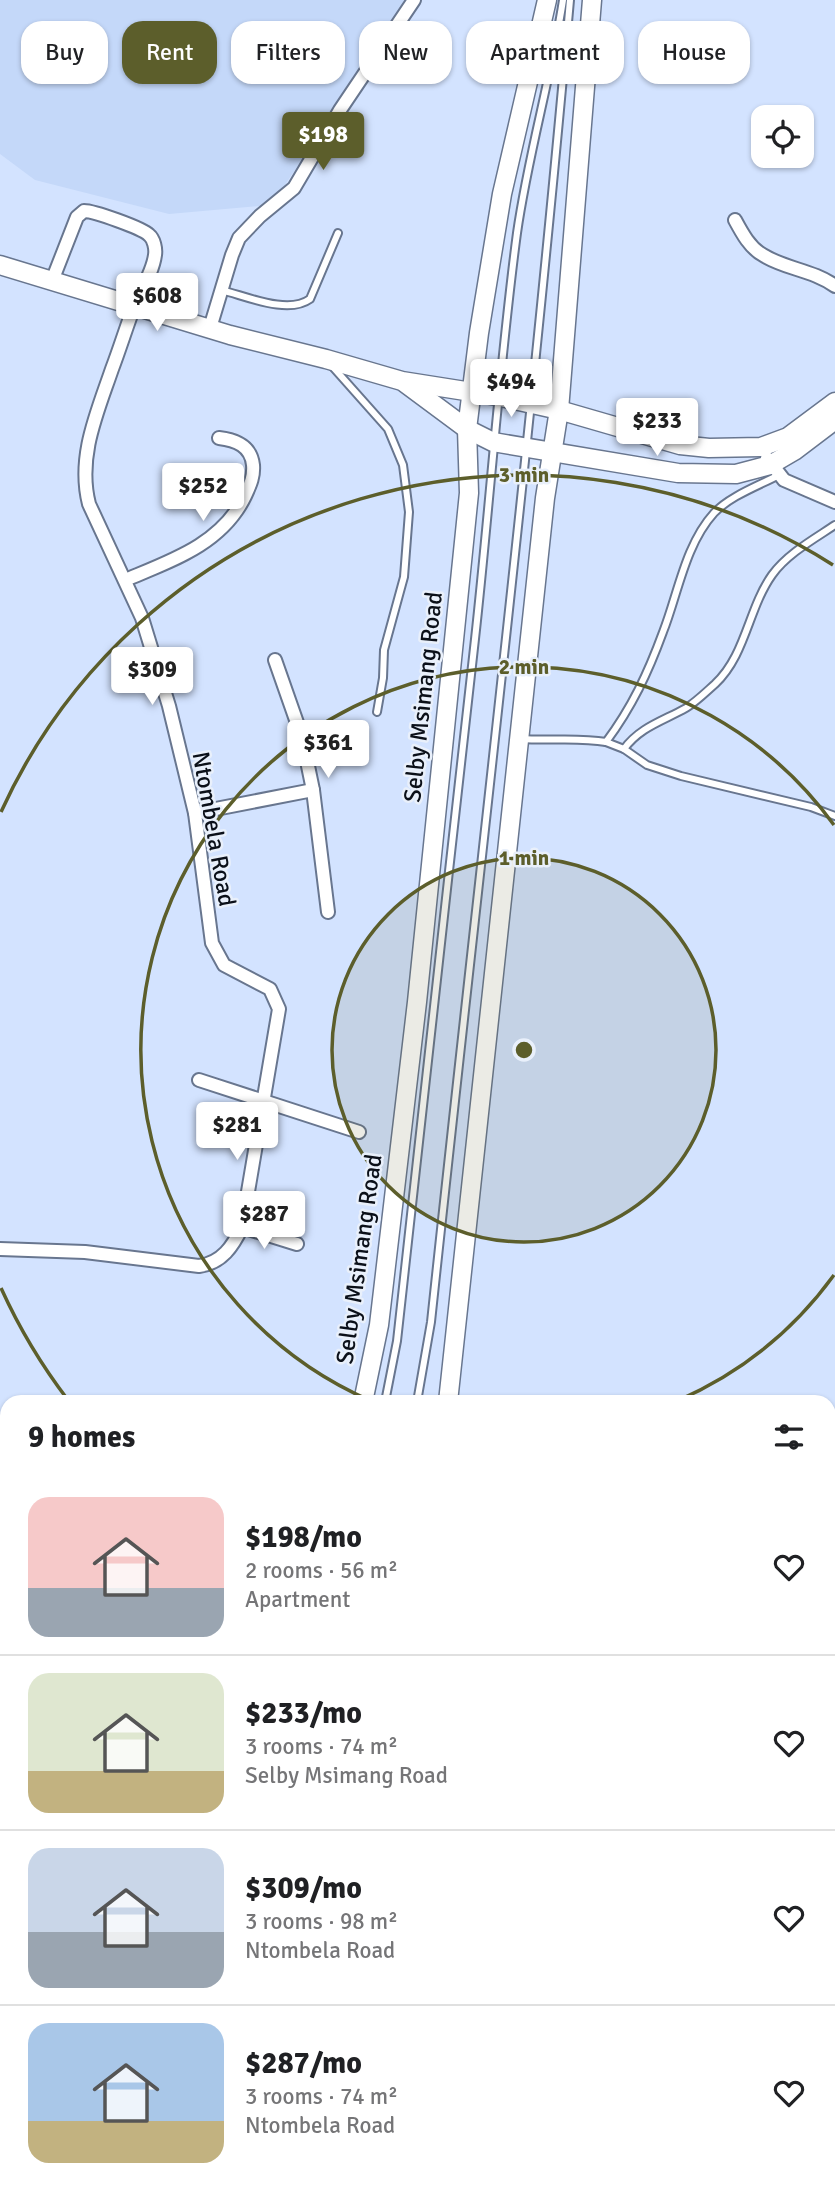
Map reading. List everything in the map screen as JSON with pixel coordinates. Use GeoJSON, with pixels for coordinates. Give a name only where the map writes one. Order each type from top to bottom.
{"type":"FeatureCollection","features":[{"type":"Feature","properties":{"kind":"main road","name":"Selby Msimang Road"},"geometry":{"type":"LineString","coordinates":[[364,1395],[379,1325],[417,1002],[469,493],[467,429],[471,392],[502,194],[547,0]]}},
{"type":"Feature","properties":{"kind":"main road"},"geometry":{"type":"LineString","coordinates":[[449,1395],[518,738],[545,498],[559,410],[592,0]]}},
{"type":"Feature","properties":{"kind":"main road"},"geometry":{"type":"LineString","coordinates":[[0,265],[230,335],[402,381],[497,396],[559,410],[680,445],[709,448],[761,447],[788,437],[835,402]]}},
{"type":"Feature","properties":{"kind":"main road"},"geometry":{"type":"LineString","coordinates":[[402,381],[467,429],[493,442],[678,473],[736,474],[775,470],[794,451],[835,420]]}},
{"type":"Feature","properties":{"kind":"street"},"geometry":{"type":"LineString","coordinates":[[210,328],[239,238],[260,216],[294,188],[340,110],[414,0]]}},
{"type":"Feature","properties":{"kind":"street","name":"Ntombela Road"},"geometry":{"type":"LineString","coordinates":[[0,1249],[85,1252],[199,1266],[210,1264],[229,1251],[242,1227],[279,1009],[270,989],[224,965],[212,943],[195,813],[159,672],[142,618],[89,503],[85,487],[90,432],[134,306],[152,265],[155,254],[153,242],[149,235],[103,215],[84,211],[77,217],[52,281]]}},
{"type":"Feature","properties":{"kind":"street"},"geometry":{"type":"LineString","coordinates":[[735,220],[760,254],[835,286]]}},
{"type":"Feature","properties":{"kind":"street"},"geometry":{"type":"LineString","coordinates":[[125,580],[178,559],[218,533],[233,517],[253,477],[251,455],[235,440],[219,438]]}},
{"type":"Feature","properties":{"kind":"street"},"geometry":{"type":"LineString","coordinates":[[761,447],[775,470],[801,489],[835,502]]}},
{"type":"Feature","properties":{"kind":"street"},"geometry":{"type":"LineString","coordinates":[[275,660],[294,710],[313,790],[327,912]]}},
{"type":"Feature","properties":{"kind":"street"},"geometry":{"type":"LineString","coordinates":[[195,813],[313,790]]}},
{"type":"Feature","properties":{"kind":"street"},"geometry":{"type":"LineString","coordinates":[[198,1080],[359,1132]]}},
{"type":"Feature","properties":{"kind":"street"},"geometry":{"type":"LineString","coordinates":[[242,1227],[297,1244]]}},
{"type":"Feature","properties":{"kind":"lane"},"geometry":{"type":"LineString","coordinates":[[386,1395],[397,1341],[474,648],[497,396],[525,183],[555,51],[563,0]]}},
{"type":"Feature","properties":{"kind":"lane"},"geometry":{"type":"LineString","coordinates":[[418,1395],[433,1308],[502,663],[523,497],[525,447],[545,275],[570,0]]}},
{"type":"Feature","properties":{"kind":"lane"},"geometry":{"type":"LineString","coordinates":[[221,290],[285,307],[304,303],[310,299],[338,233]]}},
{"type":"Feature","properties":{"kind":"lane"},"geometry":{"type":"LineString","coordinates":[[326,359],[388,429],[403,465],[409,512],[404,577],[384,650],[383,678],[377,712]]}},
{"type":"Feature","properties":{"kind":"lane"},"geometry":{"type":"LineString","coordinates":[[606,742],[635,699],[699,534],[714,512],[775,470]]}},
{"type":"Feature","properties":{"kind":"lane"},"geometry":{"type":"LineString","coordinates":[[624,749],[636,734],[687,707],[716,683],[738,650],[758,600],[773,574],[790,557],[835,524]]}},
{"type":"Feature","properties":{"kind":"lane"},"geometry":{"type":"LineString","coordinates":[[518,738],[547,741],[574,738],[606,742],[624,749],[647,765],[811,807],[835,816]]}},
{"type":"Feature","properties":{"kind":"shaded area"},"geometry":{"type":"Polygon","coordinates":[[[0,0],[412,0],[398,21],[359,21],[359,77],[271,205],[169,214],[35,180],[0,154],[0,0]]]}}]}
